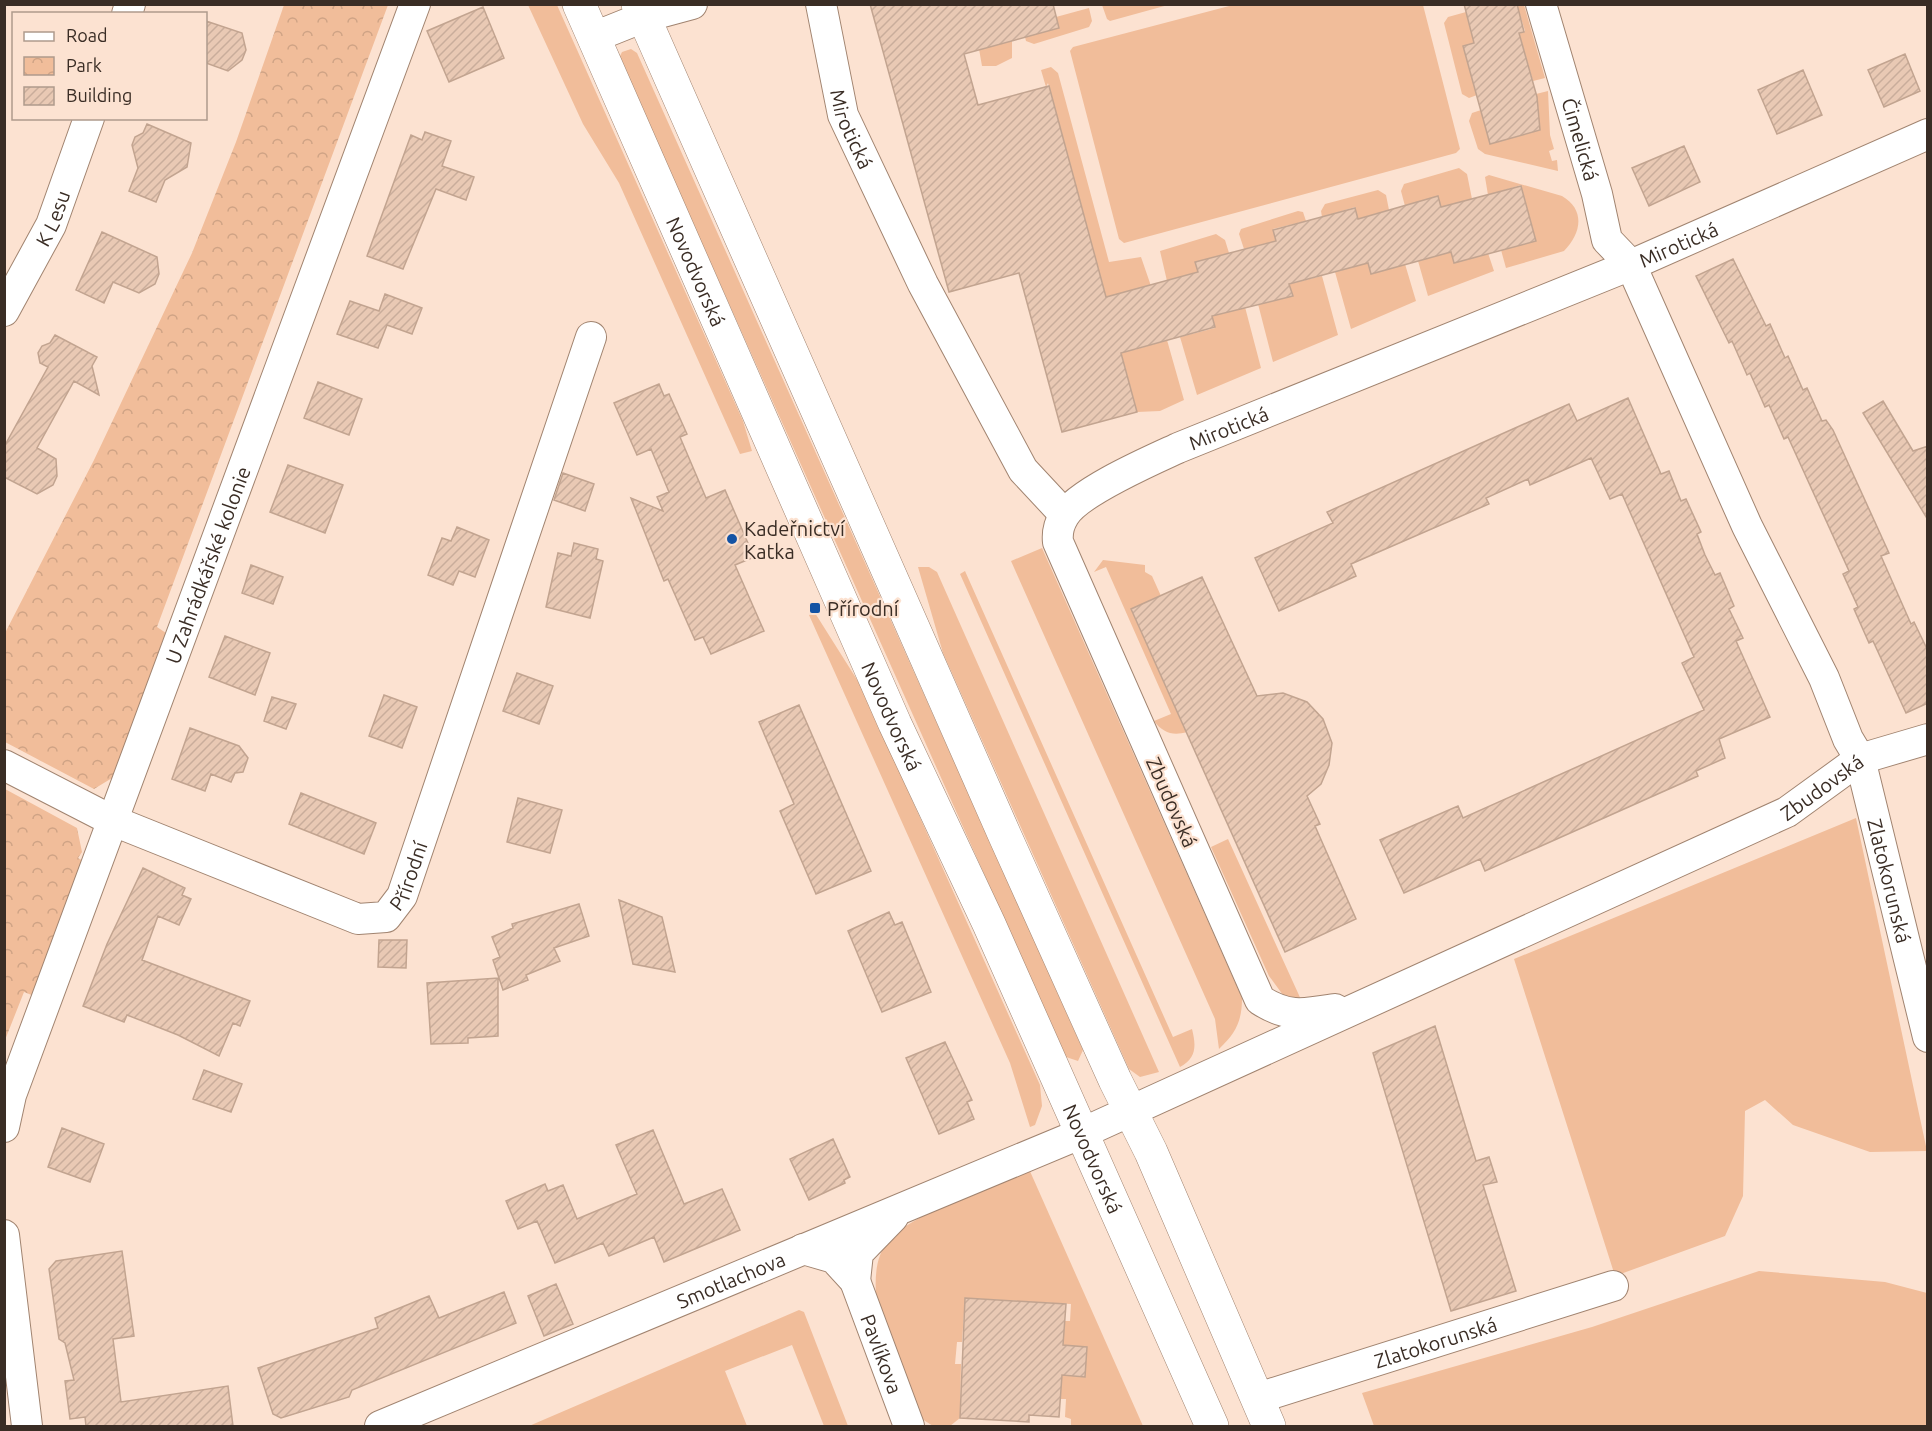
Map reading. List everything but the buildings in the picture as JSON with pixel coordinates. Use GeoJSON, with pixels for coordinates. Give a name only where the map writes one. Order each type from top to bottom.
{"type":"FeatureCollection","features":[{"type":"Feature","properties":{"kind":"main road","name":"Novodvorská"},"geometry":{"type":"LineString","coordinates":[[579,4],[885,703],[989,924],[1080,1134],[1212,1426]]}},
{"type":"Feature","properties":{"kind":"main road"},"geometry":{"type":"LineString","coordinates":[[641,11],[667,75],[1000,825],[1131,1109],[1264,1412]]}},
{"type":"Feature","properties":{"kind":"street","name":"U Zahrádkářské kolonie"},"geometry":{"type":"LineString","coordinates":[[4,1127],[11,1095],[111,820],[415,4]]}},
{"type":"Feature","properties":{"kind":"street"},"geometry":{"type":"LineString","coordinates":[[594,37],[641,11],[692,4]]}},
{"type":"Feature","properties":{"kind":"street","name":"Mirotická"},"geometry":{"type":"LineString","coordinates":[[821,4],[843,115],[908,252],[1023,470],[1064,514],[1084,498],[1131,470],[1178,448],[1631,265],[1928,134]]}},
{"type":"Feature","properties":{"kind":"street","name":"Čimelická"},"geometry":{"type":"LineString","coordinates":[[1541,4],[1598,194],[1607,240],[1631,265]]}},
{"type":"Feature","properties":{"kind":"street","name":"K Lesu"},"geometry":{"type":"LineString","coordinates":[[4,311],[51,225],[88,120]]}},
{"type":"Feature","properties":{"kind":"street","name":"Zbudovská"},"geometry":{"type":"LineString","coordinates":[[1080,1134],[1787,813],[1860,759],[1848,739],[1824,678],[1747,526],[1631,265]]}},
{"type":"Feature","properties":{"kind":"street","name":"Přírodní"},"geometry":{"type":"LineString","coordinates":[[4,765],[111,820],[358,918],[386,917],[402,896],[591,337]]}},
{"type":"Feature","properties":{"kind":"street","name":"Zbudovská"},"geometry":{"type":"LineString","coordinates":[[1064,514],[1057,532],[1058,543],[1260,1000],[1277,1010],[1301,1015],[1353,1009]]}},
{"type":"Feature","properties":{"kind":"street"},"geometry":{"type":"LineString","coordinates":[[1860,759],[1928,739]]}},
{"type":"Feature","properties":{"kind":"street","name":"Zlatokorunská"},"geometry":{"type":"LineString","coordinates":[[1860,759],[1928,1037]]}},
{"type":"Feature","properties":{"kind":"street","name":"Smotlachova"},"geometry":{"type":"LineString","coordinates":[[391,1424],[802,1249],[1080,1134]]}},
{"type":"Feature","properties":{"kind":"street"},"geometry":{"type":"LineString","coordinates":[[855,1281],[858,1253],[901,1208]]}},
{"type":"Feature","properties":{"kind":"street"},"geometry":{"type":"LineString","coordinates":[[4,1235],[27,1426]]}},
{"type":"Feature","properties":{"kind":"street"},"geometry":{"type":"LineString","coordinates":[[802,1249],[834,1258],[855,1281]]}},
{"type":"Feature","properties":{"kind":"street","name":"Pavlíkova"},"geometry":{"type":"LineString","coordinates":[[855,1281],[909,1426]]}},
{"type":"Feature","properties":{"kind":"street","name":"Zlatokorunská"},"geometry":{"type":"LineString","coordinates":[[1264,1412],[1613,1286]]}},
{"type":"Feature","properties":{"kind":"green space"},"geometry":{"type":"Polygon","coordinates":[[[1102,4],[1168,5],[1110,21],[1107,19],[1102,4]]]}},
{"type":"Feature","properties":{"kind":"green space"},"geometry":{"type":"Polygon","coordinates":[[[284,5],[388,5],[157,627],[166,633],[117,775],[94,789],[5,742],[4,635],[94,460],[192,253],[236,142],[284,5]]]}},
{"type":"Feature","properties":{"kind":"green space"},"geometry":{"type":"Polygon","coordinates":[[[528,5],[557,5],[743,421],[752,451],[740,454],[619,183],[583,124],[528,5]]]}},
{"type":"Feature","properties":{"kind":"green space"},"geometry":{"type":"Polygon","coordinates":[[[1233,5],[1423,5],[1460,149],[1456,153],[1124,243],[1119,239],[1070,51],[1073,47],[1233,5]]]}},
{"type":"Feature","properties":{"kind":"green space"},"geometry":{"type":"Polygon","coordinates":[[[1517,5],[1524,5],[1545,78],[1533,81],[1519,33],[1525,31],[1517,5]]]}},
{"type":"Feature","properties":{"kind":"green space"},"geometry":{"type":"Polygon","coordinates":[[[1089,8],[1092,21],[1089,27],[1034,44],[1026,41],[1025,37],[1059,28],[1056,17],[1089,8]]]}},
{"type":"Feature","properties":{"kind":"green space"},"geometry":{"type":"Polygon","coordinates":[[[1466,12],[1474,43],[1463,46],[1477,95],[1469,98],[1462,94],[1444,23],[1448,17],[1466,12]]]}},
{"type":"Feature","properties":{"kind":"green space"},"geometry":{"type":"Polygon","coordinates":[[[1012,40],[1012,58],[996,66],[982,66],[979,49],[1012,40]]]}},
{"type":"Feature","properties":{"kind":"green space"},"geometry":{"type":"Polygon","coordinates":[[[631,49],[637,53],[1083,1050],[1078,1061],[1066,1057],[619,58],[622,52],[631,49]]]}},
{"type":"Feature","properties":{"kind":"green space"},"geometry":{"type":"Polygon","coordinates":[[[1051,67],[1058,73],[1109,262],[1141,257],[1151,286],[1111,316],[1048,83],[1046,87],[1041,70],[1051,67]]]}},
{"type":"Feature","properties":{"kind":"green space"},"geometry":{"type":"Polygon","coordinates":[[[1548,91],[1550,135],[1554,149],[1549,151],[1552,161],[1557,160],[1558,171],[1485,154],[1478,149],[1469,121],[1472,113],[1481,110],[1490,144],[1540,130],[1536,94],[1548,91]]]}},
{"type":"Feature","properties":{"kind":"green space"},"geometry":{"type":"Polygon","coordinates":[[[1459,168],[1467,174],[1472,199],[1441,207],[1438,196],[1405,206],[1401,191],[1404,184],[1459,168]]]}},
{"type":"Feature","properties":{"kind":"green space"},"geometry":{"type":"Polygon","coordinates":[[[1489,175],[1562,196],[1570,202],[1578,215],[1578,222],[1574,237],[1564,251],[1506,268],[1501,250],[1536,241],[1521,185],[1488,195],[1485,177],[1489,175]]]}},
{"type":"Feature","properties":{"kind":"green space"},"geometry":{"type":"Polygon","coordinates":[[[1378,190],[1386,195],[1389,210],[1358,219],[1355,207],[1322,217],[1321,211],[1325,204],[1378,190]]]}},
{"type":"Feature","properties":{"kind":"green space"},"geometry":{"type":"Polygon","coordinates":[[[1298,211],[1303,212],[1306,221],[1273,229],[1276,241],[1244,249],[1239,234],[1241,229],[1298,211]]]}},
{"type":"Feature","properties":{"kind":"green space"},"geometry":{"type":"Polygon","coordinates":[[[1216,234],[1225,240],[1229,253],[1196,262],[1198,272],[1167,281],[1160,251],[1216,234]]]}},
{"type":"Feature","properties":{"kind":"green space"},"geometry":{"type":"Polygon","coordinates":[[[1451,252],[1454,263],[1488,253],[1494,271],[1428,296],[1418,261],[1451,252]]]}},
{"type":"Feature","properties":{"kind":"green space"},"geometry":{"type":"Polygon","coordinates":[[[1368,263],[1372,274],[1405,264],[1416,301],[1351,329],[1335,272],[1368,263]]]}},
{"type":"Feature","properties":{"kind":"green space"},"geometry":{"type":"Polygon","coordinates":[[[1322,276],[1338,335],[1273,362],[1258,304],[1292,295],[1289,284],[1322,276]]]}},
{"type":"Feature","properties":{"kind":"green space"},"geometry":{"type":"Polygon","coordinates":[[[1245,307],[1261,368],[1197,395],[1180,337],[1215,328],[1212,316],[1245,307]]]}},
{"type":"Feature","properties":{"kind":"green space"},"geometry":{"type":"Polygon","coordinates":[[[1167,340],[1184,400],[1160,411],[1137,412],[1119,344],[1134,350],[1167,340]]]}},
{"type":"Feature","properties":{"kind":"green space"},"geometry":{"type":"Polygon","coordinates":[[[1042,548],[1242,998],[1237,1026],[1230,1038],[1219,1049],[1215,1019],[1011,561],[1042,548]]]}},
{"type":"Feature","properties":{"kind":"green space"},"geometry":{"type":"Polygon","coordinates":[[[1103,560],[1145,565],[1145,572],[1152,576],[1161,596],[1132,609],[1187,732],[1177,734],[1169,732],[1154,721],[1171,714],[1106,567],[1094,572],[1103,560]]]}},
{"type":"Feature","properties":{"kind":"green space"},"geometry":{"type":"Polygon","coordinates":[[[918,567],[929,567],[937,572],[1159,1072],[1140,1077],[1129,1069],[943,653],[918,567]]]}},
{"type":"Feature","properties":{"kind":"green space"},"geometry":{"type":"Polygon","coordinates":[[[965,571],[1173,1037],[1192,1029],[1194,1051],[1190,1060],[1180,1067],[960,574],[965,571]]]}},
{"type":"Feature","properties":{"kind":"green space"},"geometry":{"type":"Polygon","coordinates":[[[815,613],[861,686],[1040,1085],[1042,1106],[1035,1125],[1030,1127],[1010,1063],[809,615],[815,613]]]}},
{"type":"Feature","properties":{"kind":"green space"},"geometry":{"type":"Polygon","coordinates":[[[5,789],[77,828],[82,852],[78,858],[85,862],[34,996],[24,992],[5,1040],[5,789]]]}},
{"type":"Feature","properties":{"kind":"green space"},"geometry":{"type":"Polygon","coordinates":[[[1856,818],[1927,1151],[1870,1152],[1793,1125],[1765,1100],[1745,1111],[1743,1196],[1725,1236],[1615,1276],[1514,959],[1856,818]]]}},
{"type":"Feature","properties":{"kind":"green space"},"geometry":{"type":"Polygon","coordinates":[[[1228,839],[1303,1004],[1283,995],[1269,976],[1211,847],[1228,839]]]}},
{"type":"Feature","properties":{"kind":"green space"},"geometry":{"type":"Polygon","coordinates":[[[1029,1169],[1143,1426],[1071,1426],[1071,1419],[1065,1417],[1066,1399],[1060,1399],[1062,1375],[1087,1347],[1063,1345],[1065,1321],[1070,1321],[1071,1304],[965,1298],[962,1342],[957,1342],[955,1364],[961,1364],[960,1418],[950,1426],[933,1426],[922,1419],[876,1297],[878,1260],[889,1240],[916,1220],[955,1200],[1029,1169]]]}},
{"type":"Feature","properties":{"kind":"green space"},"geometry":{"type":"Polygon","coordinates":[[[1759,1271],[1885,1282],[1927,1293],[1927,1426],[1374,1426],[1362,1393],[1592,1327],[1759,1271]]]}},
{"type":"Feature","properties":{"kind":"green space"},"geometry":{"type":"Polygon","coordinates":[[[799,1310],[804,1312],[848,1426],[824,1426],[792,1345],[725,1371],[747,1426],[529,1426],[799,1310]]]}},
{"type":"Feature","properties":{"kind":"place","name":"Kadeřnictví Katka"},"geometry":{"type":"Point","coordinates":[732,539]}},
{"type":"Feature","properties":{"kind":"place","name":"Přírodní"},"geometry":{"type":"Point","coordinates":[815,608]}}]}
